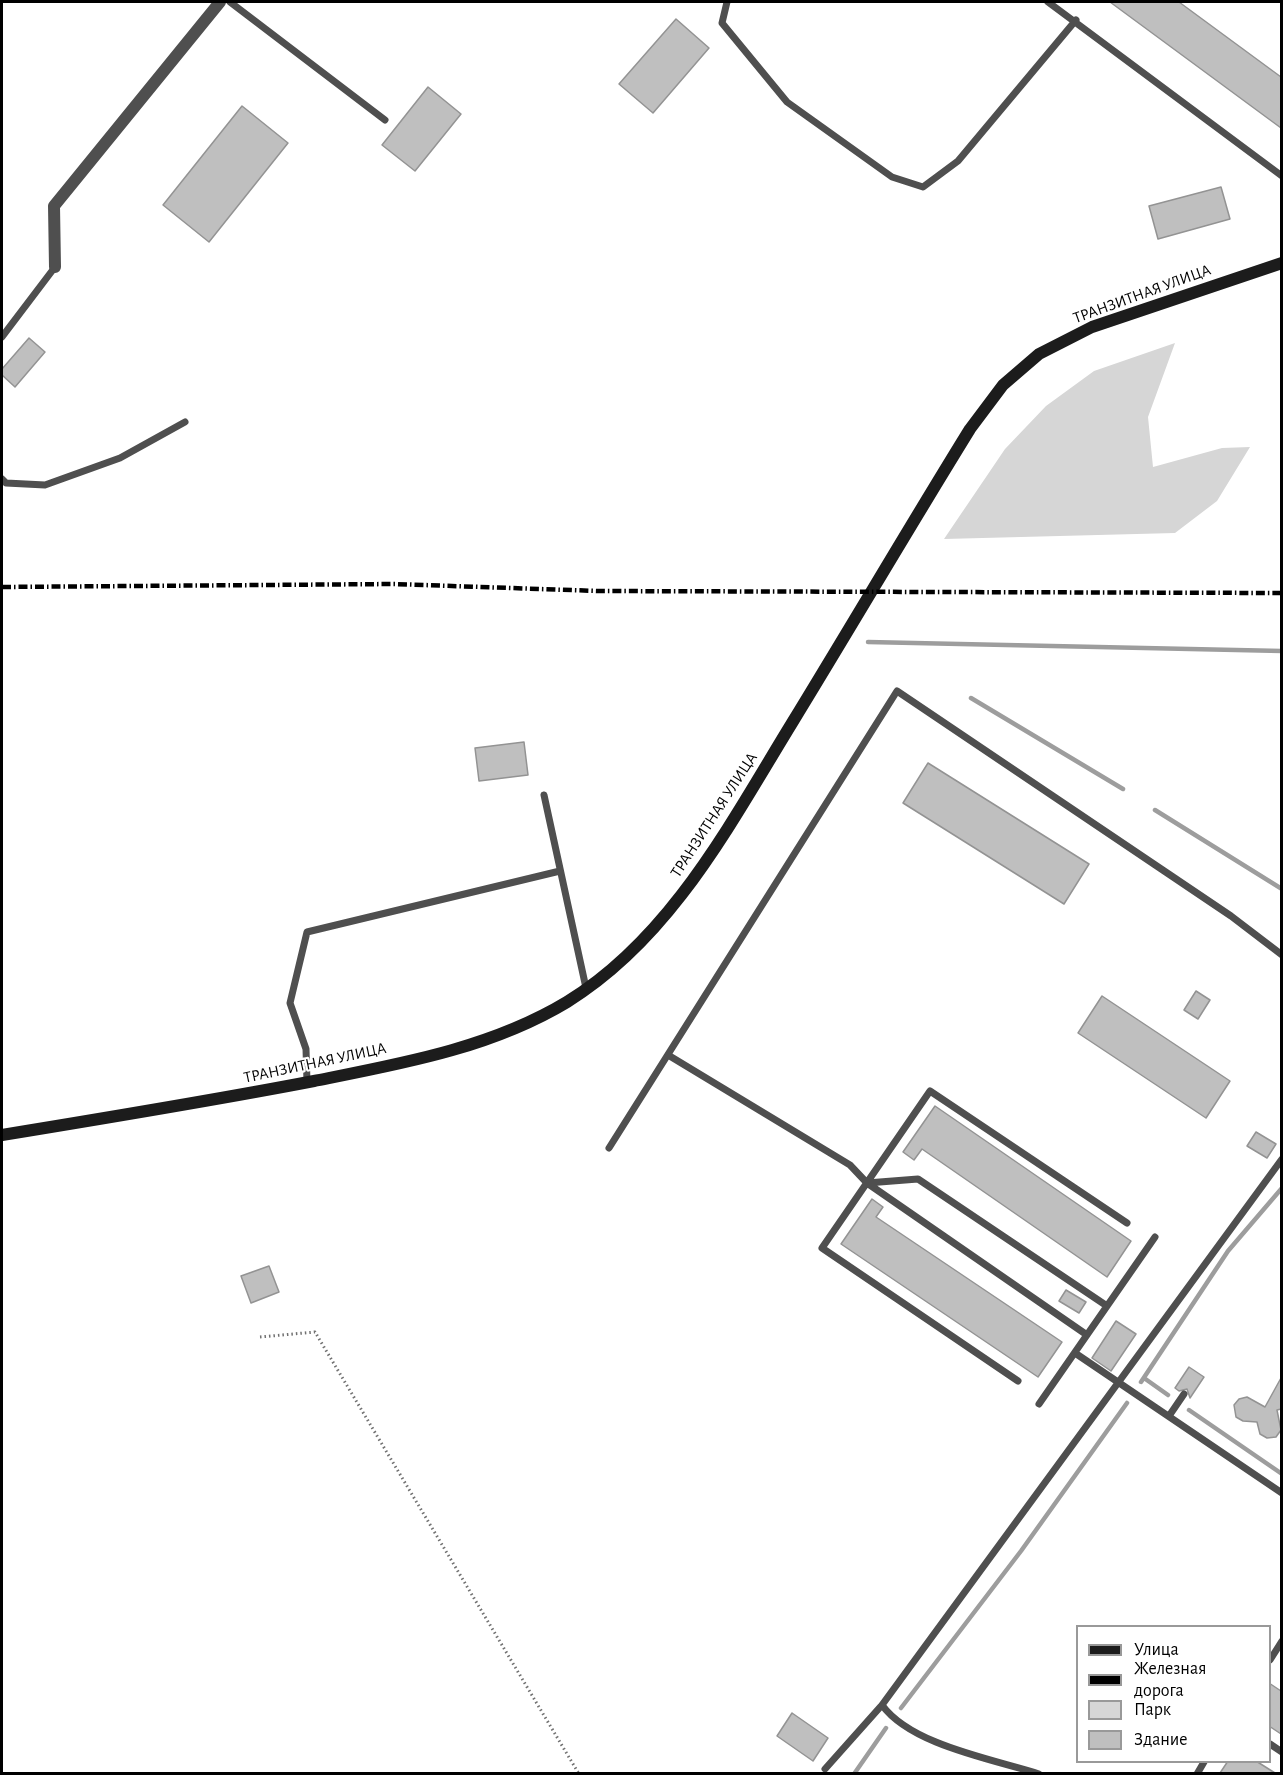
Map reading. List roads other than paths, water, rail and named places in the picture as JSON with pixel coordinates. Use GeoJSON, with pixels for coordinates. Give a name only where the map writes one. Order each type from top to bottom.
{"type":"FeatureCollection","features":[{"type":"Feature","properties":{"kind":"main road","name":"ТРАНЗИТНАЯ УЛИЦА"},"geometry":{"type":"LineString","coordinates":[[2,1135],[307,1082],[451,1050],[503,1033],[566,1002],[642,943],[676,904],[824,671],[970,429],[1003,385],[1039,354],[1092,327],[1281,263]]}},
{"type":"Feature","properties":{"kind":"street"},"geometry":{"type":"LineString","coordinates":[[55,267],[54,206],[219,2]]}},
{"type":"Feature","properties":{"kind":"lane"},"geometry":{"type":"LineString","coordinates":[[219,2],[385,120]]}},
{"type":"Feature","properties":{"kind":"lane"},"geometry":{"type":"LineString","coordinates":[[727,2],[722,23],[787,102],[892,177],[923,187],[958,161],[1076,20]]}},
{"type":"Feature","properties":{"kind":"lane"},"geometry":{"type":"LineString","coordinates":[[1048,2],[1076,20],[1281,177]]}},
{"type":"Feature","properties":{"kind":"lane"},"geometry":{"type":"LineString","coordinates":[[2,337],[55,267]]}},
{"type":"Feature","properties":{"kind":"lane"},"geometry":{"type":"LineString","coordinates":[[2,479],[6,483],[45,485],[120,458],[185,422]]}},
{"type":"Feature","properties":{"kind":"lane"},"geometry":{"type":"LineString","coordinates":[[609,1148],[897,691],[1231,916],[1281,955]]}},
{"type":"Feature","properties":{"kind":"lane"},"geometry":{"type":"LineString","coordinates":[[544,795],[586,988]]}},
{"type":"Feature","properties":{"kind":"lane"},"geometry":{"type":"LineString","coordinates":[[307,1082],[306,1049],[290,1003],[307,932],[560,871]]}},
{"type":"Feature","properties":{"kind":"lane"},"geometry":{"type":"LineString","coordinates":[[668,1055],[850,1165],[867,1183],[1087,1335]]}},
{"type":"Feature","properties":{"kind":"lane"},"geometry":{"type":"LineString","coordinates":[[1018,1381],[822,1248],[930,1091],[1127,1223]]}},
{"type":"Feature","properties":{"kind":"lane"},"geometry":{"type":"LineString","coordinates":[[825,1769],[882,1705],[1281,1159]]}},
{"type":"Feature","properties":{"kind":"lane"},"geometry":{"type":"LineString","coordinates":[[867,1183],[918,1179],[1107,1306]]}},
{"type":"Feature","properties":{"kind":"lane"},"geometry":{"type":"LineString","coordinates":[[1039,1404],[1155,1237]]}},
{"type":"Feature","properties":{"kind":"lane"},"geometry":{"type":"LineString","coordinates":[[1075,1353],[1281,1493]]}},
{"type":"Feature","properties":{"kind":"lane"},"geometry":{"type":"LineString","coordinates":[[1169,1416],[1184,1394]]}},
{"type":"Feature","properties":{"kind":"lane"},"geometry":{"type":"LineString","coordinates":[[1271,1657],[1281,1641]]}},
{"type":"Feature","properties":{"kind":"lane"},"geometry":{"type":"LineString","coordinates":[[882,1705],[890,1715],[916,1735],[1039,1773]]}},
{"type":"Feature","properties":{"kind":"waterway"},"geometry":{"type":"LineString","coordinates":[[868,642],[1282,651]]}},
{"type":"Feature","properties":{"kind":"waterway"},"geometry":{"type":"LineString","coordinates":[[971,698],[1123,789]]}},
{"type":"Feature","properties":{"kind":"waterway"},"geometry":{"type":"LineString","coordinates":[[1155,810],[1282,889]]}},
{"type":"Feature","properties":{"kind":"waterway"},"geometry":{"type":"LineString","coordinates":[[1141,1382],[1228,1251],[1282,1188]]}},
{"type":"Feature","properties":{"kind":"waterway"},"geometry":{"type":"LineString","coordinates":[[1144,1378],[1168,1395]]}},
{"type":"Feature","properties":{"kind":"waterway"},"geometry":{"type":"LineString","coordinates":[[901,1708],[1021,1551],[1127,1403]]}},
{"type":"Feature","properties":{"kind":"waterway"},"geometry":{"type":"LineString","coordinates":[[1189,1410],[1282,1474]]}},
{"type":"Feature","properties":{"kind":"waterway"},"geometry":{"type":"LineString","coordinates":[[854,1774],[886,1728]]}},
{"type":"Feature","properties":{"kind":"railway"},"geometry":{"type":"LineString","coordinates":[[2,587],[394,584],[598,591],[1282,593]]}}]}
